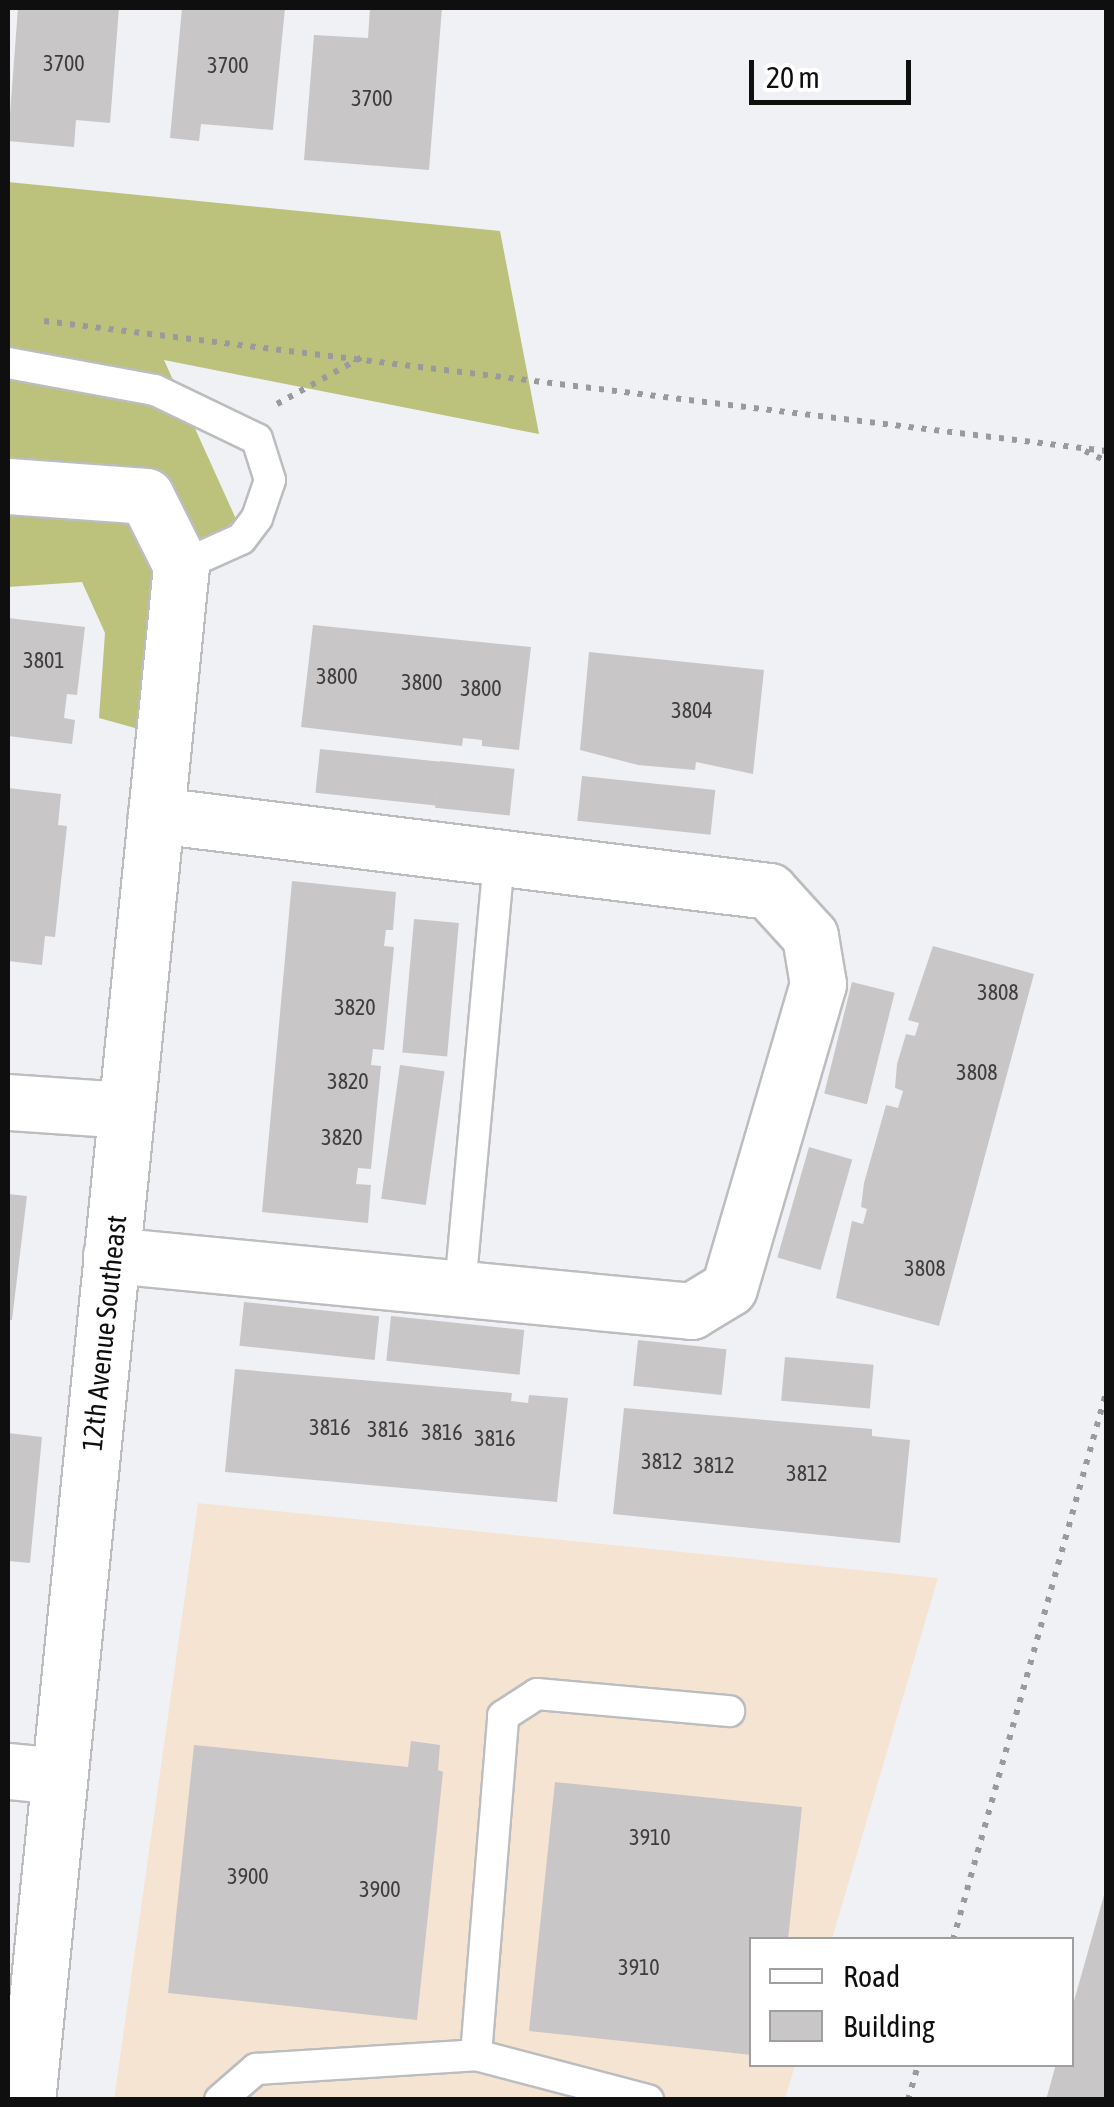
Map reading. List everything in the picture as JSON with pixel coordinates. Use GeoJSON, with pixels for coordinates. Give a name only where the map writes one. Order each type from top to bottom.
{"type":"FeatureCollection","features":[{"type":"Feature","properties":{"kind":"street"},"geometry":{"type":"LineString","coordinates":[[8,486],[146,496],[181,566]]}},
{"type":"Feature","properties":{"kind":"street","name":"12th Avenue Southeast"},"geometry":{"type":"LineString","coordinates":[[27,2100],[34,1774],[112,1254],[181,566]]}},
{"type":"Feature","properties":{"kind":"street"},"geometry":{"type":"LineString","coordinates":[[112,1254],[691,1310],[729,1288],[818,984],[810,936],[769,891],[156,815]]}},
{"type":"Feature","properties":{"kind":"street"},"geometry":{"type":"LineString","coordinates":[[8,1102],[126,1110]]}},
{"type":"Feature","properties":{"kind":"lane"},"geometry":{"type":"LineString","coordinates":[[8,363],[155,390],[256,439],[270,480],[257,518],[242,539],[181,566]]}},
{"type":"Feature","properties":{"kind":"lane"},"geometry":{"type":"LineString","coordinates":[[460,1288],[499,858]]}},
{"type":"Feature","properties":{"kind":"lane"},"geometry":{"type":"LineString","coordinates":[[476,2054],[503,1716],[537,1694],[729,1711]]}},
{"type":"Feature","properties":{"kind":"lane"},"geometry":{"type":"LineString","coordinates":[[220,2100],[256,2070],[476,2054],[648,2100]]}},
{"type":"Feature","properties":{"kind":"path"},"geometry":{"type":"LineString","coordinates":[[27,320],[363,356],[1106,451]]}},
{"type":"Feature","properties":{"kind":"path"},"geometry":{"type":"LineString","coordinates":[[240,429],[256,413],[363,356]]}},
{"type":"Feature","properties":{"kind":"path"},"geometry":{"type":"LineString","coordinates":[[1078,448],[1106,461]]}},
{"type":"Feature","properties":{"kind":"path"},"geometry":{"type":"LineString","coordinates":[[954,1937],[1106,1393]]}},
{"type":"Feature","properties":{"kind":"path"},"geometry":{"type":"LineString","coordinates":[[908,2100],[917,2067]]}},
{"type":"Feature","properties":{"kind":"shaded area"},"geometry":{"type":"Polygon","coordinates":[[[198,1503],[938,1578],[833,1937],[749,1937],[749,2067],[794,2067],[785,2099],[114,2100],[198,1503]]]}},
{"type":"Feature","properties":{"kind":"green space"},"geometry":{"type":"Polygon","coordinates":[[[8,182],[500,231],[539,434],[164,360],[236,519],[181,566],[164,736],[99,718],[105,633],[82,582],[8,587],[8,182]]]}},
{"type":"Feature","properties":{"kind":"building"},"geometry":{"type":"Polygon","coordinates":[[[18,8],[119,8],[110,123],[76,120],[74,147],[8,141],[18,8]]]}},
{"type":"Feature","properties":{"kind":"building"},"geometry":{"type":"Polygon","coordinates":[[[182,8],[285,8],[273,130],[201,124],[199,141],[170,138],[182,8]]]}},
{"type":"Feature","properties":{"kind":"building"},"geometry":{"type":"Polygon","coordinates":[[[370,8],[442,8],[429,170],[304,160],[314,35],[368,38],[370,8]]]}},
{"type":"Feature","properties":{"kind":"building"},"geometry":{"type":"Polygon","coordinates":[[[8,618],[85,627],[77,695],[67,694],[64,718],[75,720],[72,744],[8,736],[8,618]]]}},
{"type":"Feature","properties":{"kind":"building"},"geometry":{"type":"Polygon","coordinates":[[[313,625],[531,647],[519,750],[482,746],[482,740],[463,738],[462,746],[301,727],[313,625]]]}},
{"type":"Feature","properties":{"kind":"building"},"geometry":{"type":"Polygon","coordinates":[[[589,652],[764,670],[753,774],[696,762],[695,770],[638,765],[580,750],[589,652]]]}},
{"type":"Feature","properties":{"kind":"building"},"geometry":{"type":"Polygon","coordinates":[[[320,749],[440,762],[436,805],[315,793],[320,749]]]}},
{"type":"Feature","properties":{"kind":"building"},"geometry":{"type":"Polygon","coordinates":[[[440,761],[515,769],[510,816],[435,808],[440,761]]]}},
{"type":"Feature","properties":{"kind":"building"},"geometry":{"type":"Polygon","coordinates":[[[582,776],[715,790],[711,835],[577,821],[582,776]]]}},
{"type":"Feature","properties":{"kind":"building"},"geometry":{"type":"Polygon","coordinates":[[[8,788],[61,794],[58,825],[67,826],[55,937],[45,936],[42,965],[8,961],[8,788]]]}},
{"type":"Feature","properties":{"kind":"building"},"geometry":{"type":"Polygon","coordinates":[[[292,881],[396,892],[393,930],[386,930],[384,946],[394,947],[384,1050],[373,1049],[371,1065],[381,1066],[371,1169],[358,1168],[356,1184],[371,1185],[368,1223],[262,1212],[292,881]]]}},
{"type":"Feature","properties":{"kind":"building"},"geometry":{"type":"Polygon","coordinates":[[[414,919],[459,923],[447,1056],[402,1052],[414,919]]]}},
{"type":"Feature","properties":{"kind":"building"},"geometry":{"type":"Polygon","coordinates":[[[933,946],[1034,974],[939,1326],[836,1298],[852,1221],[863,1224],[867,1209],[861,1207],[864,1183],[886,1105],[898,1108],[903,1091],[895,1088],[897,1064],[906,1034],[915,1036],[919,1023],[908,1020],[933,946]]]}},
{"type":"Feature","properties":{"kind":"building"},"geometry":{"type":"Polygon","coordinates":[[[852,982],[895,993],[867,1104],[824,1094],[852,982]]]}},
{"type":"Feature","properties":{"kind":"building"},"geometry":{"type":"Polygon","coordinates":[[[400,1065],[445,1071],[426,1205],[381,1199],[400,1065]]]}},
{"type":"Feature","properties":{"kind":"building"},"geometry":{"type":"Polygon","coordinates":[[[809,1147],[852,1159],[821,1270],[777,1258],[809,1147]]]}},
{"type":"Feature","properties":{"kind":"building"},"geometry":{"type":"Polygon","coordinates":[[[8,1194],[27,1196],[12,1320],[8,1320],[8,1194]]]}},
{"type":"Feature","properties":{"kind":"building"},"geometry":{"type":"Polygon","coordinates":[[[244,1302],[379,1316],[375,1360],[239,1346],[244,1302]]]}},
{"type":"Feature","properties":{"kind":"building"},"geometry":{"type":"Polygon","coordinates":[[[391,1316],[524,1330],[520,1375],[386,1361],[391,1316]]]}},
{"type":"Feature","properties":{"kind":"building"},"geometry":{"type":"Polygon","coordinates":[[[638,1340],[727,1349],[722,1395],[633,1386],[638,1340]]]}},
{"type":"Feature","properties":{"kind":"building"},"geometry":{"type":"Polygon","coordinates":[[[785,1357],[874,1365],[870,1409],[781,1401],[785,1357]]]}},
{"type":"Feature","properties":{"kind":"building"},"geometry":{"type":"Polygon","coordinates":[[[235,1369],[512,1393],[511,1401],[528,1403],[529,1395],[568,1398],[557,1502],[225,1472],[235,1369]]]}},
{"type":"Feature","properties":{"kind":"building"},"geometry":{"type":"Polygon","coordinates":[[[624,1408],[872,1429],[872,1436],[910,1440],[900,1543],[613,1514],[624,1408]]]}},
{"type":"Feature","properties":{"kind":"building"},"geometry":{"type":"Polygon","coordinates":[[[8,1433],[42,1437],[30,1563],[8,1561],[8,1433]]]}},
{"type":"Feature","properties":{"kind":"building"},"geometry":{"type":"Polygon","coordinates":[[[411,1741],[440,1745],[438,1770],[443,1772],[417,2020],[168,1993],[194,1745],[408,1767],[411,1741]]]}},
{"type":"Feature","properties":{"kind":"building"},"geometry":{"type":"Polygon","coordinates":[[[555,1782],[802,1807],[788,1937],[749,1937],[749,2055],[529,2031],[555,1782]]]}},
{"type":"Feature","properties":{"kind":"building"},"geometry":{"type":"Polygon","coordinates":[[[1106,1888],[1106,2100],[1046,2100],[1055,2067],[1074,2067],[1074,2001],[1106,1888]]]}}]}
